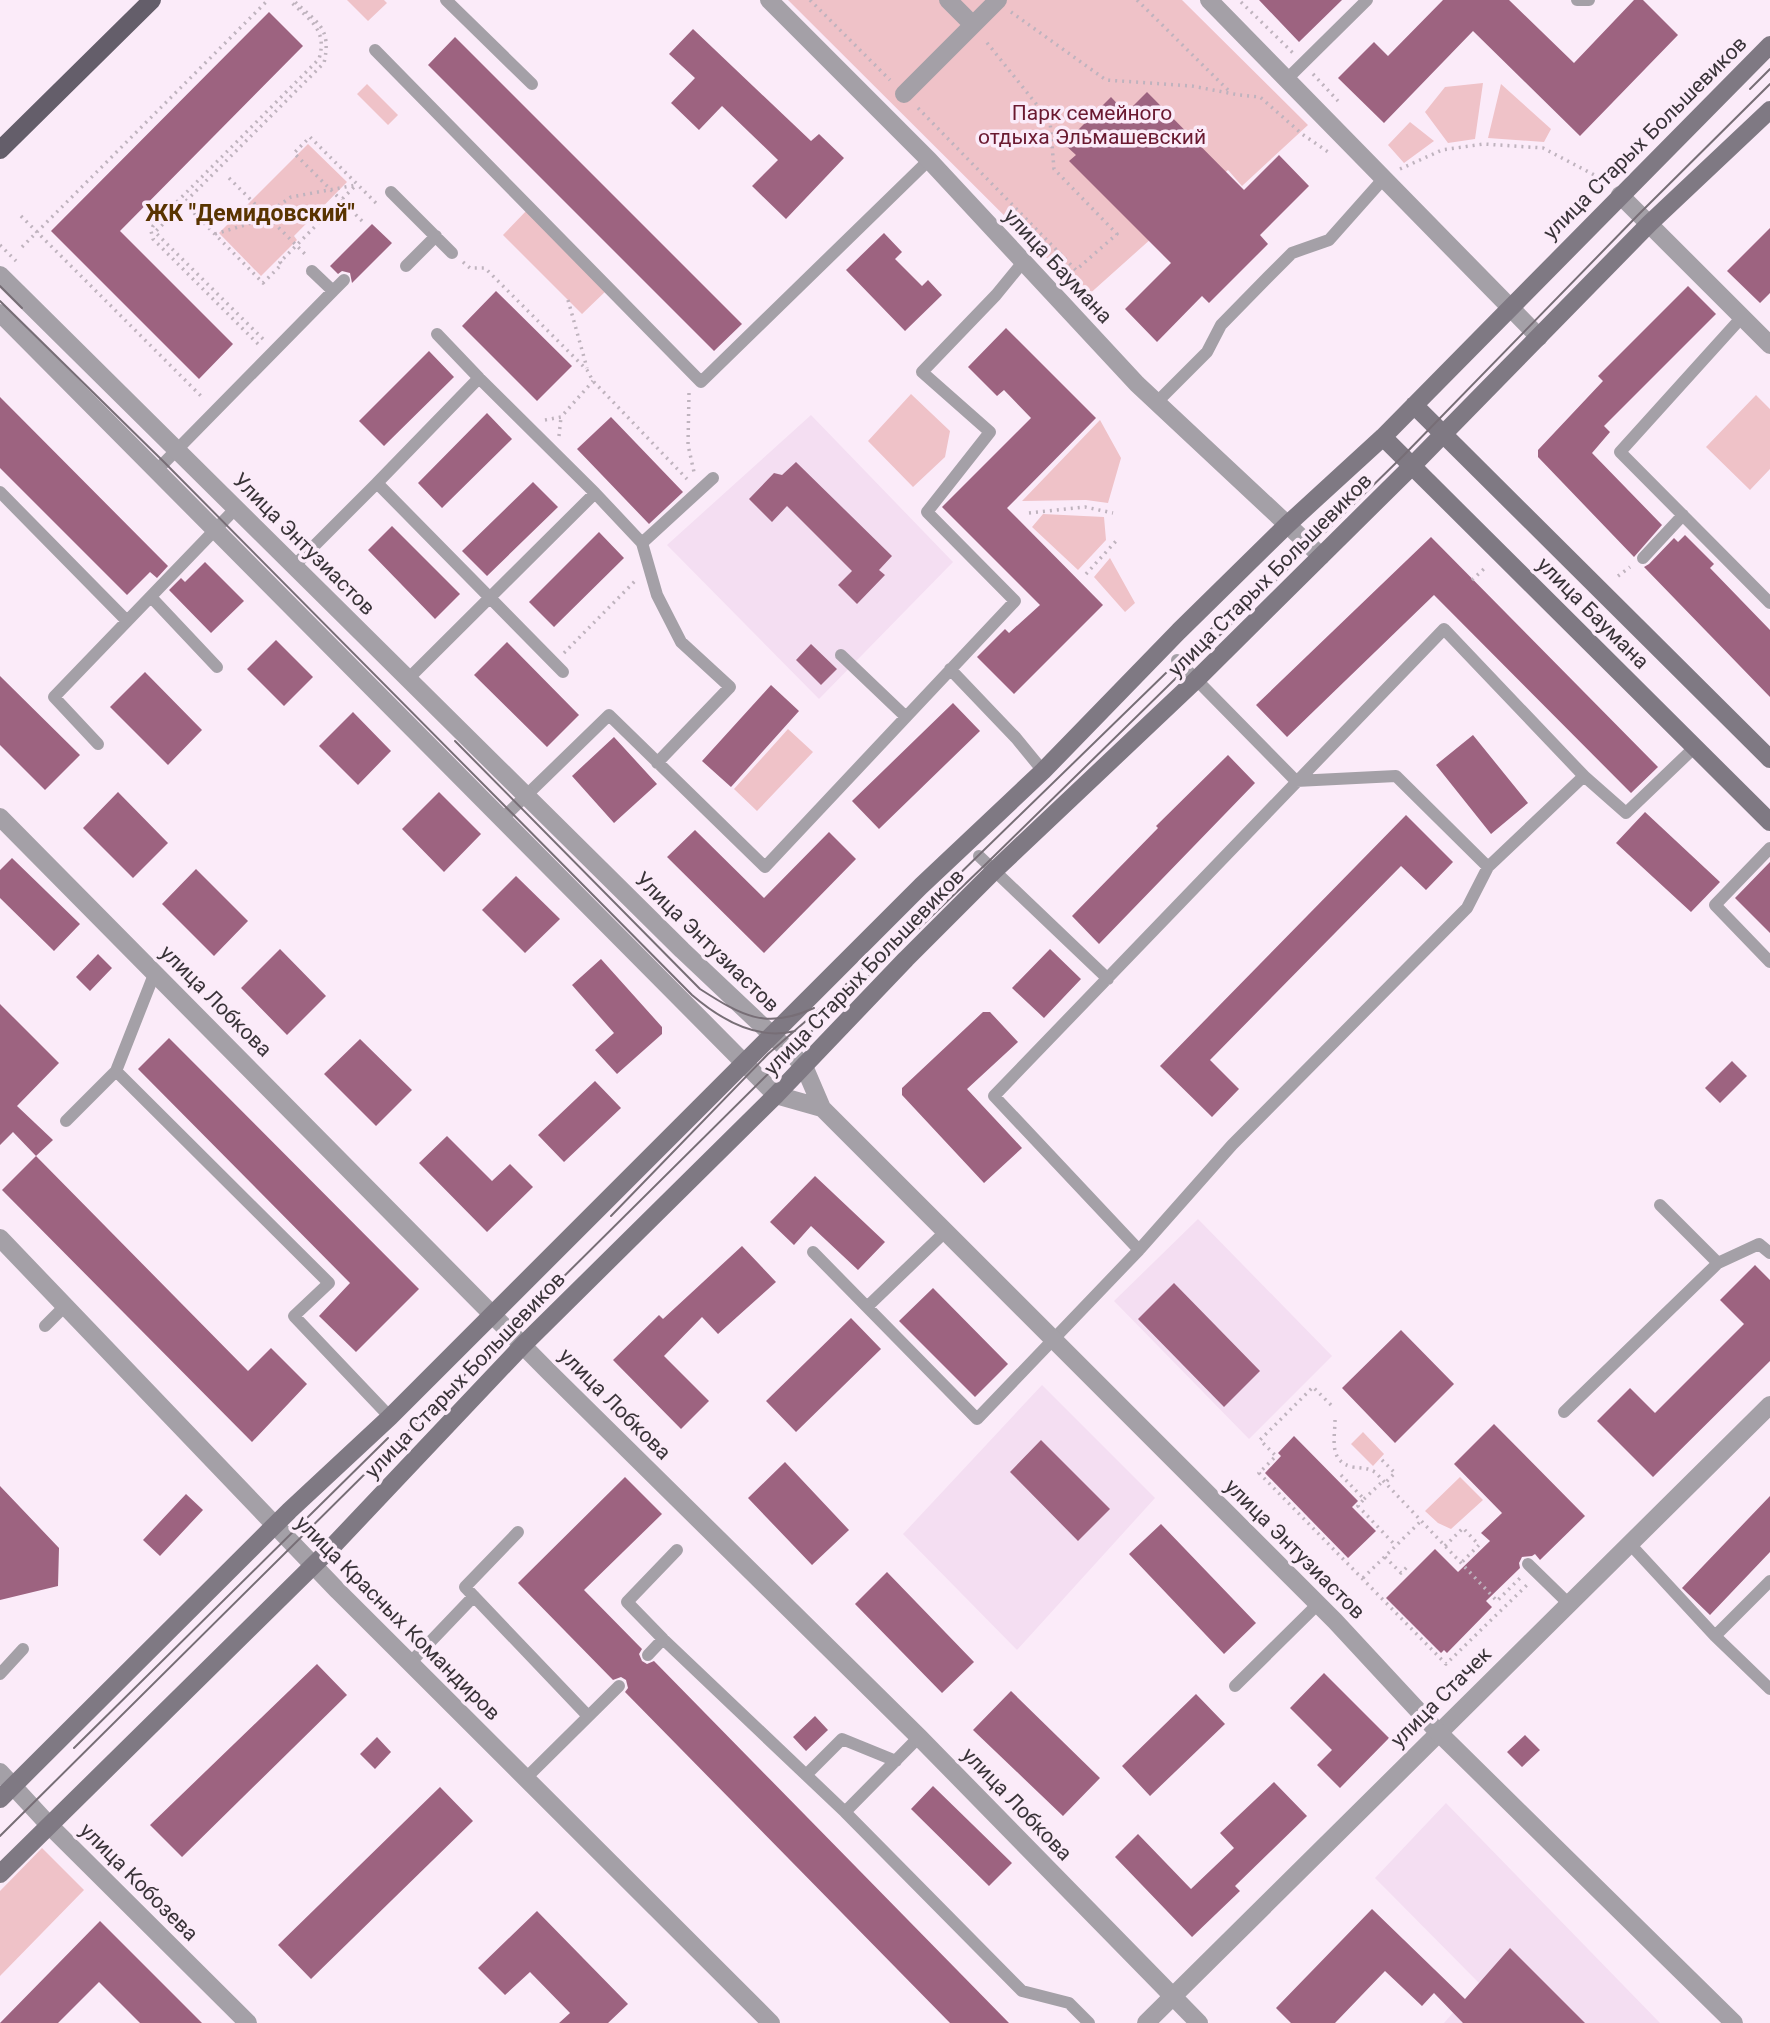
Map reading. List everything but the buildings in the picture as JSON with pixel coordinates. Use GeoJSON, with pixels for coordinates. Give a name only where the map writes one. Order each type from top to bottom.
{"type":"FeatureCollection","features":[{"type":"Feature","properties":{"kind":"main road"},"geometry":{"type":"LineString","coordinates":[[0,150],[152,0]]}},
{"type":"Feature","properties":{"kind":"main road","name":"улица Старых Большевиков"},"geometry":{"type":"LineString","coordinates":[[0,1799],[274,1525],[390,1417],[493,1315],[921,886],[1043,771],[1288,524],[1383,438],[1770,45]]}},
{"type":"Feature","properties":{"kind":"main road","name":"улица Старых Большевиков"},"geometry":{"type":"LineString","coordinates":[[0,1874],[313,1565],[523,1345],[776,1095],[906,958],[1196,680],[1445,434],[1649,224],[1770,110]]}},
{"type":"Feature","properties":{"kind":"main road","name":"улица Баумана"},"geometry":{"type":"LineString","coordinates":[[1414,405],[1767,752]]}},
{"type":"Feature","properties":{"kind":"main road","name":"улица Баумана"},"geometry":{"type":"LineString","coordinates":[[1383,438],[1770,822]]}},
{"type":"Feature","properties":{"kind":"street","name":"улица Баумана"},"geometry":{"type":"LineString","coordinates":[[769,0],[929,160],[1157,402],[1321,556]]}},
{"type":"Feature","properties":{"kind":"street"},"geometry":{"type":"LineString","coordinates":[[948,0],[973,25]]}},
{"type":"Feature","properties":{"kind":"street"},"geometry":{"type":"LineString","coordinates":[[904,94],[996,0]]}},
{"type":"Feature","properties":{"kind":"street"},"geometry":{"type":"LineString","coordinates":[[1209,0],[1539,337]]}},
{"type":"Feature","properties":{"kind":"street"},"geometry":{"type":"LineString","coordinates":[[1620,195],[1770,345]]}},
{"type":"Feature","properties":{"kind":"street","name":"Улица Энтузиастов"},"geometry":{"type":"LineString","coordinates":[[0,275],[682,950],[804,1066],[822,1108]]}},
{"type":"Feature","properties":{"kind":"street"},"geometry":{"type":"LineString","coordinates":[[0,313],[776,1095],[822,1108]]}},
{"type":"Feature","properties":{"kind":"street","name":"улица Лобкова"},"geometry":{"type":"LineString","coordinates":[[0,817],[493,1315],[919,1737],[1199,2023]]}},
{"type":"Feature","properties":{"kind":"street","name":"улица Энтузиастов"},"geometry":{"type":"LineString","coordinates":[[822,1108],[1318,1604],[1438,1732],[1734,2023]]}},
{"type":"Feature","properties":{"kind":"street","name":"улица Красных Командиров"},"geometry":{"type":"LineString","coordinates":[[0,1238],[313,1565],[763,2020]]}},
{"type":"Feature","properties":{"kind":"street","name":"улица Стачек"},"geometry":{"type":"LineString","coordinates":[[1146,2023],[1770,1405]]}},
{"type":"Feature","properties":{"kind":"street","name":"улица Кобозева"},"geometry":{"type":"LineString","coordinates":[[0,1772],[49,1825],[248,2023]]}},
{"type":"Feature","properties":{"kind":"lane"},"geometry":{"type":"LineString","coordinates":[[446,0],[532,84]]}},
{"type":"Feature","properties":{"kind":"lane"},"geometry":{"type":"LineString","coordinates":[[1287,79],[1367,0]]}},
{"type":"Feature","properties":{"kind":"lane"},"geometry":{"type":"LineString","coordinates":[[1577,0],[1589,0]]}},
{"type":"Feature","properties":{"kind":"lane"},"geometry":{"type":"LineString","coordinates":[[375,50],[701,382],[929,160]]}},
{"type":"Feature","properties":{"kind":"lane"},"geometry":{"type":"LineString","coordinates":[[1157,402],[1207,352],[1221,325],[1292,253],[1329,240],[1385,177]]}},
{"type":"Feature","properties":{"kind":"lane"},"geometry":{"type":"LineString","coordinates":[[391,192],[452,253]]}},
{"type":"Feature","properties":{"kind":"lane"},"geometry":{"type":"LineString","coordinates":[[406,266],[436,236]]}},
{"type":"Feature","properties":{"kind":"lane"},"geometry":{"type":"LineString","coordinates":[[502,818],[609,715],[765,867],[1015,601],[928,512],[990,432],[922,372],[996,295],[1023,262]]}},
{"type":"Feature","properties":{"kind":"lane"},"geometry":{"type":"LineString","coordinates":[[311,265],[333,291]]}},
{"type":"Feature","properties":{"kind":"lane"},"geometry":{"type":"LineString","coordinates":[[156,471],[344,280]]}},
{"type":"Feature","properties":{"kind":"lane"},"geometry":{"type":"LineString","coordinates":[[1742,317],[1620,452],[1770,603]]}},
{"type":"Feature","properties":{"kind":"lane"},"geometry":{"type":"LineString","coordinates":[[437,334],[642,543],[657,595],[681,642],[730,687],[657,763]]}},
{"type":"Feature","properties":{"kind":"lane"},"geometry":{"type":"LineString","coordinates":[[294,566],[479,378]]}},
{"type":"Feature","properties":{"kind":"lane"},"geometry":{"type":"LineString","coordinates":[[642,543],[713,478]]}},
{"type":"Feature","properties":{"kind":"lane"},"geometry":{"type":"LineString","coordinates":[[377,483],[558,668]]}},
{"type":"Feature","properties":{"kind":"lane"},"geometry":{"type":"LineString","coordinates":[[0,492],[127,621]]}},
{"type":"Feature","properties":{"kind":"lane"},"geometry":{"type":"LineString","coordinates":[[408,679],[595,493]]}},
{"type":"Feature","properties":{"kind":"lane"},"geometry":{"type":"LineString","coordinates":[[99,744],[54,697],[236,508]]}},
{"type":"Feature","properties":{"kind":"lane"},"geometry":{"type":"LineString","coordinates":[[1638,561],[1683,515]]}},
{"type":"Feature","properties":{"kind":"lane"},"geometry":{"type":"LineString","coordinates":[[151,597],[217,667]]}},
{"type":"Feature","properties":{"kind":"lane"},"geometry":{"type":"LineString","coordinates":[[1139,1250],[994,1096],[1444,629],[1584,776],[1626,813],[1696,746]]}},
{"type":"Feature","properties":{"kind":"lane"},"geometry":{"type":"LineString","coordinates":[[841,655],[906,717]]}},
{"type":"Feature","properties":{"kind":"lane"},"geometry":{"type":"LineString","coordinates":[[1177,660],[1296,781],[1396,776],[1488,867]]}},
{"type":"Feature","properties":{"kind":"lane"},"geometry":{"type":"LineString","coordinates":[[950,669],[1016,738],[1043,771]]}},
{"type":"Feature","properties":{"kind":"lane"},"geometry":{"type":"LineString","coordinates":[[813,1252],[978,1419],[1139,1250],[1232,1145],[1467,908],[1488,867],[1584,776]]}},
{"type":"Feature","properties":{"kind":"lane"},"geometry":{"type":"LineString","coordinates":[[1770,848],[1715,905],[1770,962]]}},
{"type":"Feature","properties":{"kind":"lane"},"geometry":{"type":"LineString","coordinates":[[979,856],[1108,979]]}},
{"type":"Feature","properties":{"kind":"lane"},"geometry":{"type":"LineString","coordinates":[[66,1121],[116,1071],[155,972]]}},
{"type":"Feature","properties":{"kind":"lane"},"geometry":{"type":"LineString","coordinates":[[116,1071],[329,1283],[294,1316],[390,1417]]}},
{"type":"Feature","properties":{"kind":"lane"},"geometry":{"type":"LineString","coordinates":[[1660,1205],[1718,1263]]}},
{"type":"Feature","properties":{"kind":"lane"},"geometry":{"type":"LineString","coordinates":[[868,1306],[946,1231]]}},
{"type":"Feature","properties":{"kind":"lane"},"geometry":{"type":"LineString","coordinates":[[1564,1412],[1718,1263],[1759,1244],[1770,1253]]}},
{"type":"Feature","properties":{"kind":"lane"},"geometry":{"type":"LineString","coordinates":[[45,1325],[64,1307]]}},
{"type":"Feature","properties":{"kind":"lane"},"geometry":{"type":"LineString","coordinates":[[518,1532],[465,1587],[588,1716]]}},
{"type":"Feature","properties":{"kind":"lane"},"geometry":{"type":"LineString","coordinates":[[1629,1543],[1715,1636],[1770,1689]]}},
{"type":"Feature","properties":{"kind":"lane"},"geometry":{"type":"LineString","coordinates":[[677,1550],[627,1602],[845,1812],[1021,1991],[1069,2003],[1089,2023]]}},
{"type":"Feature","properties":{"kind":"lane"},"geometry":{"type":"LineString","coordinates":[[1533,1568],[1568,1603]]}},
{"type":"Feature","properties":{"kind":"lane"},"geometry":{"type":"LineString","coordinates":[[1715,1636],[1770,1581]]}},
{"type":"Feature","properties":{"kind":"lane"},"geometry":{"type":"LineString","coordinates":[[410,1663],[474,1597]]}},
{"type":"Feature","properties":{"kind":"lane"},"geometry":{"type":"LineString","coordinates":[[1235,1686],[1318,1604]]}},
{"type":"Feature","properties":{"kind":"lane"},"geometry":{"type":"LineString","coordinates":[[648,1655],[663,1639]]}},
{"type":"Feature","properties":{"kind":"lane"},"geometry":{"type":"LineString","coordinates":[[0,1674],[23,1649]]}},
{"type":"Feature","properties":{"kind":"lane"},"geometry":{"type":"LineString","coordinates":[[526,1778],[619,1686]]}},
{"type":"Feature","properties":{"kind":"lane"},"geometry":{"type":"LineString","coordinates":[[845,1812],[919,1737]]}},
{"type":"Feature","properties":{"kind":"lane"},"geometry":{"type":"LineString","coordinates":[[806,1775],[842,1739],[896,1761]]}},
{"type":"Feature","properties":{"kind":"path"},"geometry":{"type":"LineString","coordinates":[[22,247],[268,0]]}},
{"type":"Feature","properties":{"kind":"path"},"geometry":{"type":"LineString","coordinates":[[272,353],[155,232],[324,63],[328,44],[323,30],[291,0]]}},
{"type":"Feature","properties":{"kind":"path"},"geometry":{"type":"LineString","coordinates":[[810,0],[1076,270],[1117,234],[1054,169],[1050,121],[973,25]]}},
{"type":"Feature","properties":{"kind":"path"},"geometry":{"type":"LineString","coordinates":[[996,0],[1106,80],[1181,85],[1260,97],[1302,134],[1338,159]]}},
{"type":"Feature","properties":{"kind":"path"},"geometry":{"type":"LineString","coordinates":[[1137,0],[1232,94]]}},
{"type":"Feature","properties":{"kind":"path"},"geometry":{"type":"LineString","coordinates":[[1239,0],[1339,102]]}},
{"type":"Feature","properties":{"kind":"path"},"geometry":{"type":"LineString","coordinates":[[362,221],[294,153],[310,137],[378,205]]}},
{"type":"Feature","properties":{"kind":"path"},"geometry":{"type":"LineString","coordinates":[[1392,160],[1401,169],[1441,150],[1484,144],[1543,148],[1602,179]]}},
{"type":"Feature","properties":{"kind":"path"},"geometry":{"type":"LineString","coordinates":[[229,178],[296,245],[311,265]]}},
{"type":"Feature","properties":{"kind":"path"},"geometry":{"type":"LineString","coordinates":[[215,234],[255,222],[290,197],[357,184]]}},
{"type":"Feature","properties":{"kind":"path"},"geometry":{"type":"LineString","coordinates":[[194,213],[263,282],[357,184]]}},
{"type":"Feature","properties":{"kind":"path"},"geometry":{"type":"LineString","coordinates":[[20,216],[215,410]]}},
{"type":"Feature","properties":{"kind":"path"},"geometry":{"type":"LineString","coordinates":[[452,253],[470,268],[485,268],[587,370]]}},
{"type":"Feature","properties":{"kind":"path"},"geometry":{"type":"LineString","coordinates":[[568,300],[587,370],[593,381],[699,491]]}},
{"type":"Feature","properties":{"kind":"path"},"geometry":{"type":"LineString","coordinates":[[561,417],[593,381]]}},
{"type":"Feature","properties":{"kind":"path"},"geometry":{"type":"LineString","coordinates":[[689,392],[688,444],[699,491]]}},
{"type":"Feature","properties":{"kind":"path"},"geometry":{"type":"LineString","coordinates":[[1029,513],[1085,507],[1113,513]]}},
{"type":"Feature","properties":{"kind":"path"},"geometry":{"type":"LineString","coordinates":[[1086,574],[1117,540]]}},
{"type":"Feature","properties":{"kind":"path"},"geometry":{"type":"LineString","coordinates":[[1618,576],[1638,561]]}},
{"type":"Feature","properties":{"kind":"path"},"geometry":{"type":"LineString","coordinates":[[1472,580],[1488,564]]}},
{"type":"Feature","properties":{"kind":"path"},"geometry":{"type":"LineString","coordinates":[[558,668],[649,567]]}},
{"type":"Feature","properties":{"kind":"path"},"geometry":{"type":"LineString","coordinates":[[1331,1405],[1313,1387],[1260,1440],[1276,1456],[1259,1473],[1446,1664],[1533,1568]]}},
{"type":"Feature","properties":{"kind":"path"},"geometry":{"type":"LineString","coordinates":[[1335,1420],[1333,1440],[1338,1458],[1351,1466],[1370,1469],[1497,1601],[1533,1568]]}},
{"type":"Feature","properties":{"kind":"path"},"geometry":{"type":"LineString","coordinates":[[1382,1460],[1395,1473],[1358,1506],[1396,1546]]}},
{"type":"Feature","properties":{"kind":"path"},"geometry":{"type":"LineString","coordinates":[[1341,1475],[1364,1499]]}},
{"type":"Feature","properties":{"kind":"path"},"geometry":{"type":"LineString","coordinates":[[1363,1578],[1421,1521]]}},
{"type":"Feature","properties":{"kind":"path"},"geometry":{"type":"LineString","coordinates":[[1445,1546],[1463,1528],[1479,1545],[1461,1563]]}},
{"type":"Feature","properties":{"kind":"path"},"geometry":{"type":"LineString","coordinates":[[1385,1556],[1401,1573],[1408,1566]]}},
{"type":"Feature","properties":{"kind":"shaded area"},"geometry":{"type":"Polygon","coordinates":[[[811,415],[953,562],[819,699],[667,545],[811,415]]]}},
{"type":"Feature","properties":{"kind":"shaded area"},"geometry":{"type":"Polygon","coordinates":[[[1198,1219],[1332,1356],[1249,1439],[1114,1301],[1198,1219]]]}},
{"type":"Feature","properties":{"kind":"shaded area"},"geometry":{"type":"Polygon","coordinates":[[[1042,1385],[1155,1498],[1017,1650],[903,1534],[1042,1385]]]}},
{"type":"Feature","properties":{"kind":"shaded area"},"geometry":{"type":"Polygon","coordinates":[[[1446,1803],[1660,2023],[1444,2023],[1479,1983],[1375,1878],[1446,1803]]]}},
{"type":"Feature","properties":{"kind":"green space"},"geometry":{"type":"Polygon","coordinates":[[[347,0],[384,0],[387,3],[368,21],[347,0]]]}},
{"type":"Feature","properties":{"kind":"green space","name":"Парк семейного отдыха Эльмашевский"},"geometry":{"type":"Polygon","coordinates":[[[788,0],[1182,0],[1308,125],[1242,186],[1228,170],[1086,297],[788,0]]]}},
{"type":"Feature","properties":{"kind":"green space"},"geometry":{"type":"Polygon","coordinates":[[[1483,83],[1475,139],[1448,143],[1425,112],[1445,87],[1483,83]]]}},
{"type":"Feature","properties":{"kind":"green space"},"geometry":{"type":"Polygon","coordinates":[[[367,84],[398,115],[388,125],[357,94],[367,84]]]}},
{"type":"Feature","properties":{"kind":"green space"},"geometry":{"type":"Polygon","coordinates":[[[1501,84],[1551,129],[1544,142],[1488,138],[1501,84]]]}},
{"type":"Feature","properties":{"kind":"green space"},"geometry":{"type":"Polygon","coordinates":[[[1410,122],[1434,141],[1404,163],[1388,145],[1410,122]]]}},
{"type":"Feature","properties":{"kind":"green space"},"geometry":{"type":"Polygon","coordinates":[[[308,144],[347,182],[294,236],[297,240],[261,276],[219,233],[308,144]]]}},
{"type":"Feature","properties":{"kind":"green space"},"geometry":{"type":"Polygon","coordinates":[[[528,209],[608,289],[582,314],[503,235],[528,209]]]}},
{"type":"Feature","properties":{"kind":"green space"},"geometry":{"type":"Polygon","coordinates":[[[911,394],[950,431],[945,457],[913,487],[868,441],[911,394]]]}},
{"type":"Feature","properties":{"kind":"green space"},"geometry":{"type":"Polygon","coordinates":[[[1756,395],[1770,409],[1770,469],[1750,490],[1706,447],[1756,395]]]}},
{"type":"Feature","properties":{"kind":"green space"},"geometry":{"type":"Polygon","coordinates":[[[1100,420],[1121,458],[1108,503],[1086,500],[1022,501],[1100,420]]]}},
{"type":"Feature","properties":{"kind":"green space"},"geometry":{"type":"Polygon","coordinates":[[[1043,514],[1104,517],[1106,540],[1078,570],[1032,527],[1043,514]]]}},
{"type":"Feature","properties":{"kind":"green space"},"geometry":{"type":"Polygon","coordinates":[[[1110,558],[1135,603],[1125,612],[1094,577],[1110,558]]]}},
{"type":"Feature","properties":{"kind":"green space"},"geometry":{"type":"Polygon","coordinates":[[[788,729],[813,752],[757,811],[734,789],[788,729]]]}},
{"type":"Feature","properties":{"kind":"green space"},"geometry":{"type":"Polygon","coordinates":[[[1363,1432],[1384,1454],[1373,1466],[1351,1444],[1363,1432]]]}},
{"type":"Feature","properties":{"kind":"green space"},"geometry":{"type":"Polygon","coordinates":[[[1460,1477],[1483,1500],[1451,1529],[1438,1523],[1425,1511],[1460,1477]]]}},
{"type":"Feature","properties":{"kind":"green space"},"geometry":{"type":"Polygon","coordinates":[[[42,1848],[84,1890],[0,1976],[0,1891],[42,1848]]]}},
{"type":"Feature","properties":{"kind":"tram line"},"geometry":{"type":"LineString","coordinates":[[1750,89],[1770,69]]}},
{"type":"Feature","properties":{"kind":"tram line"},"geometry":{"type":"LineString","coordinates":[[0,1836],[790,1052],[1403,456],[1770,84]]}},
{"type":"Feature","properties":{"kind":"tram line"},"geometry":{"type":"LineString","coordinates":[[0,286],[22,308]]}},
{"type":"Feature","properties":{"kind":"tram line"},"geometry":{"type":"LineString","coordinates":[[0,301],[164,462],[692,995],[739,1026],[766,1033],[795,1031]]}},
{"type":"Feature","properties":{"kind":"tram line"},"geometry":{"type":"LineString","coordinates":[[611,1216],[768,1054],[830,1000],[1246,595]]}},
{"type":"Feature","properties":{"kind":"tram line"},"geometry":{"type":"LineString","coordinates":[[455,741],[700,989],[742,1013],[755,1017],[782,1018],[814,1008]]}},
{"type":"Feature","properties":{"kind":"tram line"},"geometry":{"type":"LineString","coordinates":[[74,1748],[388,1438]]}},
{"type":"Feature","properties":{"kind":"district","name":"ЖК \"Демидовский\""},"geometry":{"type":"Point","coordinates":[250,213]}}]}
